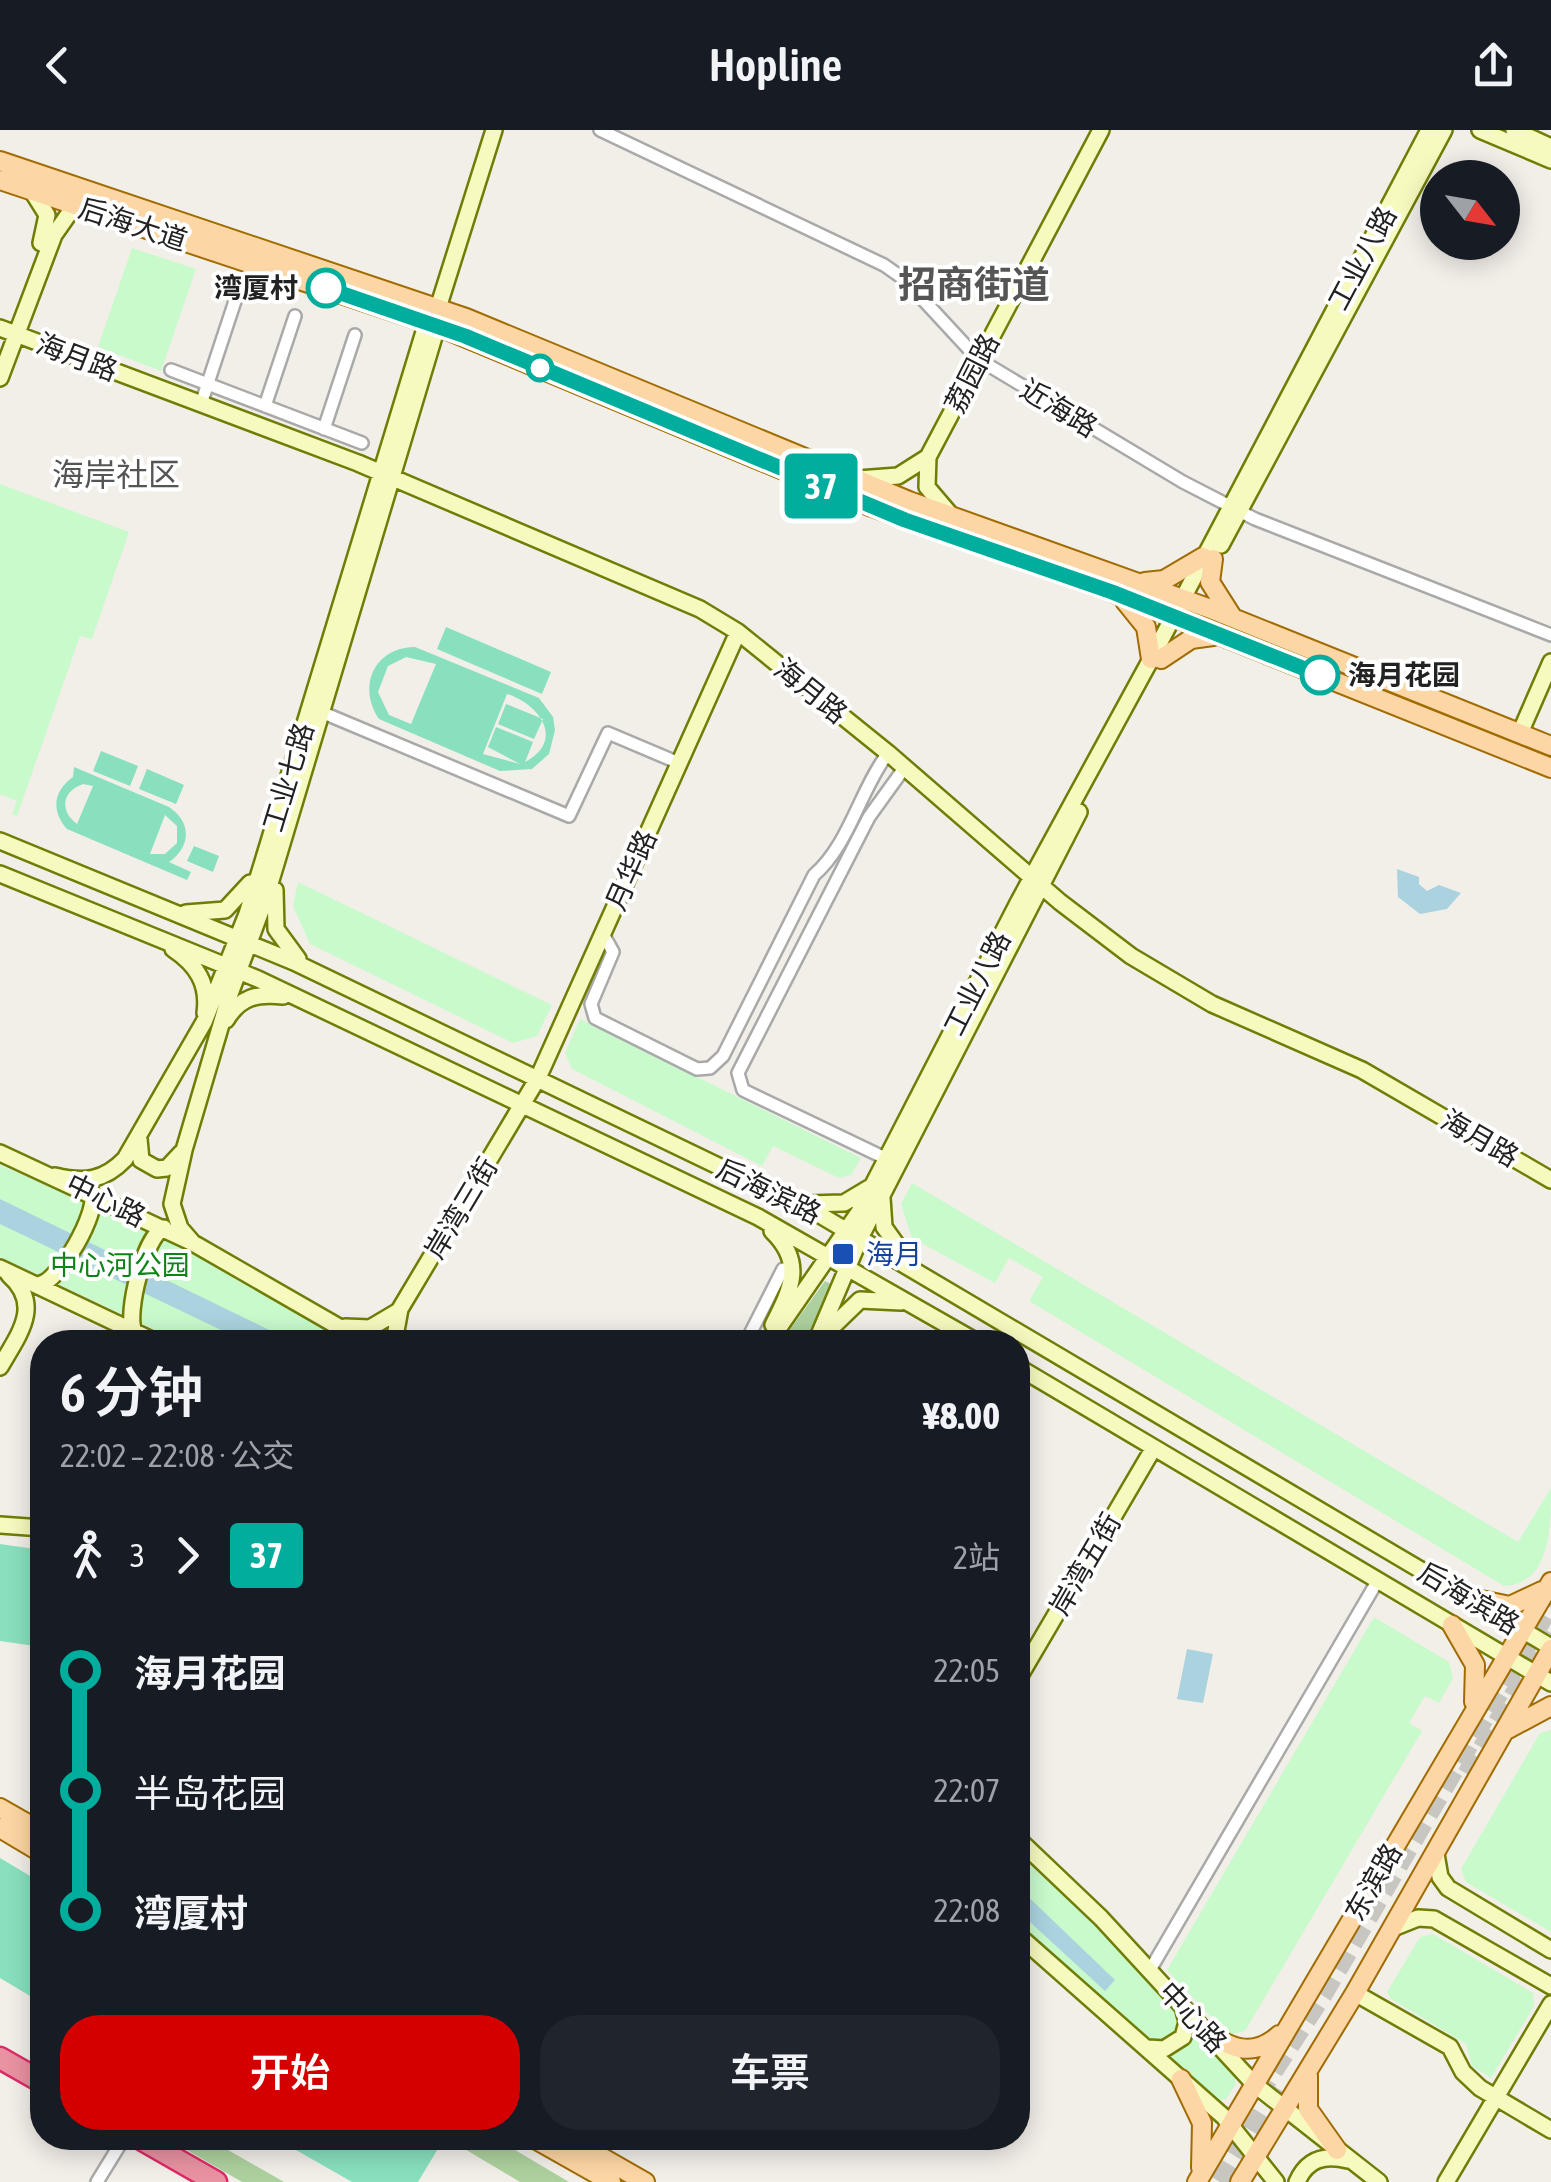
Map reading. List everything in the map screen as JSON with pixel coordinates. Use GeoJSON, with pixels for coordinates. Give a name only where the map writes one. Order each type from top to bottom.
{"type":"FeatureCollection","features":[{"type":"Feature","properties":{"kind":"highway"},"geometry":{"type":"LineString","coordinates":[[0,2058],[30,2075]]}},
{"type":"Feature","properties":{"kind":"highway"},"geometry":{"type":"LineString","coordinates":[[160,2150],[216,2182]]}},
{"type":"Feature","properties":{"kind":"main road","name":"工业七路"},"geometry":{"type":"LineString","coordinates":[[56,1176],[87,1181],[108,1174],[140,1135],[233,968],[272,856],[494,130]]}},
{"type":"Feature","properties":{"kind":"main road","name":"荔园路"},"geometry":{"type":"LineString","coordinates":[[928,457],[1101,130]]}},
{"type":"Feature","properties":{"kind":"main road","name":"工业八路"},"geometry":{"type":"LineString","coordinates":[[823,1330],[847,1266],[853,1234],[887,1159],[1178,618],[1430,130]]}},
{"type":"Feature","properties":{"kind":"main road","name":"工业八路"},"geometry":{"type":"LineString","coordinates":[[1234,508],[1444,130]]}},
{"type":"Feature","properties":{"kind":"main road"},"geometry":{"type":"LineString","coordinates":[[1480,130],[1551,160]]}},
{"type":"Feature","properties":{"kind":"main road"},"geometry":{"type":"LineString","coordinates":[[1514,130],[1551,147]]}},
{"type":"Feature","properties":{"kind":"main road","name":"后海大道"},"geometry":{"type":"LineString","coordinates":[[0,161],[1186,600],[1551,746]]}},
{"type":"Feature","properties":{"kind":"main road","name":"后海大道"},"geometry":{"type":"LineString","coordinates":[[0,180],[435,319],[884,512],[1112,592],[1551,768]]}},
{"type":"Feature","properties":{"kind":"main road"},"geometry":{"type":"LineString","coordinates":[[0,378],[8,331],[47,225],[45,207],[32,191]]}},
{"type":"Feature","properties":{"kind":"main road"},"geometry":{"type":"LineString","coordinates":[[0,349],[54,235],[75,205]]}},
{"type":"Feature","properties":{"kind":"main road","name":"海月路"},"geometry":{"type":"LineString","coordinates":[[8,331],[387,475],[662,590],[738,632],[905,767],[1036,881],[1167,979],[1362,1070],[1551,1180]]}},
{"type":"Feature","properties":{"kind":"main road"},"geometry":{"type":"LineString","coordinates":[[855,479],[898,476],[928,457]]}},
{"type":"Feature","properties":{"kind":"main road"},"geometry":{"type":"LineString","coordinates":[[928,457],[927,487],[952,516]]}},
{"type":"Feature","properties":{"kind":"main road"},"geometry":{"type":"LineString","coordinates":[[1134,581],[1164,580],[1208,558],[1212,587],[1224,608],[1239,621]]}},
{"type":"Feature","properties":{"kind":"main road"},"geometry":{"type":"LineString","coordinates":[[1112,592],[1140,616],[1156,659],[1197,636],[1232,640]]}},
{"type":"Feature","properties":{"kind":"main road","name":"月华路"},"geometry":{"type":"LineString","coordinates":[[523,1106],[738,632]]}},
{"type":"Feature","properties":{"kind":"main road"},"geometry":{"type":"LineString","coordinates":[[1520,733],[1551,662]]}},
{"type":"Feature","properties":{"kind":"main road","name":"后海滨路"},"geometry":{"type":"LineString","coordinates":[[0,841],[244,940],[538,1078],[795,1202],[1017,1330]]}},
{"type":"Feature","properties":{"kind":"main road"},"geometry":{"type":"LineString","coordinates":[[168,910],[194,914],[226,910],[243,896],[272,856]]}},
{"type":"Feature","properties":{"kind":"main road"},"geometry":{"type":"LineString","coordinates":[[272,856],[276,929],[288,949],[318,973]]}},
{"type":"Feature","properties":{"kind":"main road","name":"后海滨路"},"geometry":{"type":"LineString","coordinates":[[0,874],[233,968],[758,1217],[957,1330]]}},
{"type":"Feature","properties":{"kind":"main road","name":"工业八路"},"geometry":{"type":"LineString","coordinates":[[776,1330],[882,1194],[1036,881]]}},
{"type":"Feature","properties":{"kind":"main road"},"geometry":{"type":"LineString","coordinates":[[115,920],[130,910],[127,893]]}},
{"type":"Feature","properties":{"kind":"main road"},"geometry":{"type":"LineString","coordinates":[[148,934],[199,972],[206,993],[204,1022]]}},
{"type":"Feature","properties":{"kind":"main road","name":"工业七路"},"geometry":{"type":"LineString","coordinates":[[194,1244],[180,1228],[172,1204],[233,968]]}},
{"type":"Feature","properties":{"kind":"main road"},"geometry":{"type":"LineString","coordinates":[[213,1046],[230,1013],[252,996],[280,996],[306,1002]]}},
{"type":"Feature","properties":{"kind":"main road","name":"岸湾三街"},"geometry":{"type":"LineString","coordinates":[[400,1309],[523,1106]]}},
{"type":"Feature","properties":{"kind":"main road"},"geometry":{"type":"LineString","coordinates":[[140,1135],[141,1160],[158,1169],[175,1163],[184,1150]]}},
{"type":"Feature","properties":{"kind":"main road","name":"中心路"},"geometry":{"type":"LineString","coordinates":[[0,1153],[92,1193],[158,1233],[194,1244],[346,1330]]}},
{"type":"Feature","properties":{"kind":"main road"},"geometry":{"type":"LineString","coordinates":[[795,1202],[844,1203],[860,1196],[878,1178]]}},
{"type":"Feature","properties":{"kind":"main road"},"geometry":{"type":"LineString","coordinates":[[41,1284],[56,1275],[92,1213],[92,1193]]}},
{"type":"Feature","properties":{"kind":"main road"},"geometry":{"type":"LineString","coordinates":[[882,1194],[884,1228],[915,1270]]}},
{"type":"Feature","properties":{"kind":"main road"},"geometry":{"type":"LineString","coordinates":[[758,1217],[785,1245],[795,1267],[791,1287],[772,1330]]}},
{"type":"Feature","properties":{"kind":"main road"},"geometry":{"type":"LineString","coordinates":[[134,1330],[130,1312],[158,1233]]}},
{"type":"Feature","properties":{"kind":"main road"},"geometry":{"type":"LineString","coordinates":[[1,1269],[41,1284],[130,1330]]}},
{"type":"Feature","properties":{"kind":"main road"},"geometry":{"type":"LineString","coordinates":[[0,1367],[25,1323],[28,1306],[24,1290],[1,1269]]}},
{"type":"Feature","properties":{"kind":"main road"},"geometry":{"type":"LineString","coordinates":[[828,1330],[860,1300],[879,1298],[915,1305]]}},
{"type":"Feature","properties":{"kind":"main road"},"geometry":{"type":"LineString","coordinates":[[338,1325],[370,1328],[400,1309]]}},
{"type":"Feature","properties":{"kind":"main road"},"geometry":{"type":"LineString","coordinates":[[396,1330],[400,1309]]}},
{"type":"Feature","properties":{"kind":"main road","name":"后海滨路"},"geometry":{"type":"LineString","coordinates":[[1030,1338],[1551,1648]]}},
{"type":"Feature","properties":{"kind":"main road","name":"后海滨路"},"geometry":{"type":"LineString","coordinates":[[1030,1374],[1544,1678]]}},
{"type":"Feature","properties":{"kind":"main road","name":"岸湾五街"},"geometry":{"type":"LineString","coordinates":[[1030,1658],[1153,1448]]}},
{"type":"Feature","properties":{"kind":"main road"},"geometry":{"type":"LineString","coordinates":[[0,1525],[30,1527]]}},
{"type":"Feature","properties":{"kind":"main road"},"geometry":{"type":"LineString","coordinates":[[1378,1580],[1386,1562],[1379,1544]]}},
{"type":"Feature","properties":{"kind":"main road"},"geometry":{"type":"LineString","coordinates":[[1471,1598],[1510,1606],[1530,1600],[1550,1583]]}},
{"type":"Feature","properties":{"kind":"main road","name":"东滨路"},"geometry":{"type":"LineString","coordinates":[[1197,2181],[1550,1583]]}},
{"type":"Feature","properties":{"kind":"main road"},"geometry":{"type":"LineString","coordinates":[[1452,1625],[1475,1665],[1472,1712]]}},
{"type":"Feature","properties":{"kind":"main road","name":"东滨路"},"geometry":{"type":"LineString","coordinates":[[1240,2182],[1356,1992],[1503,1732],[1544,1678],[1551,1648]]}},
{"type":"Feature","properties":{"kind":"main road"},"geometry":{"type":"LineString","coordinates":[[1503,1732],[1526,1716],[1551,1706]]}},
{"type":"Feature","properties":{"kind":"main road"},"geometry":{"type":"LineString","coordinates":[[0,1808],[30,1825]]}},
{"type":"Feature","properties":{"kind":"main road"},"geometry":{"type":"LineString","coordinates":[[0,1828],[30,1846]]}},
{"type":"Feature","properties":{"kind":"main road","name":"中心路"},"geometry":{"type":"LineString","coordinates":[[1030,1851],[1150,1970],[1254,2084],[1379,2182]]}},
{"type":"Feature","properties":{"kind":"main road"},"geometry":{"type":"LineString","coordinates":[[1436,1854],[1443,1883],[1551,1950]]}},
{"type":"Feature","properties":{"kind":"main road"},"geometry":{"type":"LineString","coordinates":[[1451,1927],[1451,1908],[1467,1900]]}},
{"type":"Feature","properties":{"kind":"main road"},"geometry":{"type":"LineString","coordinates":[[1393,1928],[1426,1918],[1451,1927],[1551,1986]]}},
{"type":"Feature","properties":{"kind":"main road","name":"中心路"},"geometry":{"type":"LineString","coordinates":[[1030,1945],[1230,2125],[1276,2182]]}},
{"type":"Feature","properties":{"kind":"main road"},"geometry":{"type":"LineString","coordinates":[[1356,1992],[1450,2047],[1468,2078],[1551,2130]]}},
{"type":"Feature","properties":{"kind":"main road"},"geometry":{"type":"LineString","coordinates":[[1446,2182],[1551,2004]]}},
{"type":"Feature","properties":{"kind":"main road"},"geometry":{"type":"LineString","coordinates":[[1148,2048],[1164,2049],[1178,2043],[1187,2022],[1183,2007]]}},
{"type":"Feature","properties":{"kind":"main road"},"geometry":{"type":"LineString","coordinates":[[1204,2030],[1232,2048],[1246,2050],[1258,2049],[1287,2028]]}},
{"type":"Feature","properties":{"kind":"main road"},"geometry":{"type":"LineString","coordinates":[[1313,2062],[1305,2090],[1308,2109],[1344,2155]]}},
{"type":"Feature","properties":{"kind":"main road"},"geometry":{"type":"LineString","coordinates":[[1181,2079],[1202,2123],[1203,2159],[1197,2181]]}},
{"type":"Feature","properties":{"kind":"main road"},"geometry":{"type":"LineString","coordinates":[[556,2150],[603,2175],[645,2182]]}},
{"type":"Feature","properties":{"kind":"main road"},"geometry":{"type":"LineString","coordinates":[[579,2150],[603,2175]]}},
{"type":"Feature","properties":{"kind":"main road"},"geometry":{"type":"LineString","coordinates":[[1298,2182],[1303,2169],[1319,2158],[1344,2155]]}},
{"type":"Feature","properties":{"kind":"street","name":"近海路"},"geometry":{"type":"LineString","coordinates":[[600,130],[884,265],[904,280],[978,359],[1234,508],[1551,635]]}},
{"type":"Feature","properties":{"kind":"street"},"geometry":{"type":"LineString","coordinates":[[200,404],[236,298]]}},
{"type":"Feature","properties":{"kind":"street"},"geometry":{"type":"LineString","coordinates":[[265,406],[295,316]]}},
{"type":"Feature","properties":{"kind":"street"},"geometry":{"type":"LineString","coordinates":[[324,429],[354,336]]}},
{"type":"Feature","properties":{"kind":"street"},"geometry":{"type":"LineString","coordinates":[[171,370],[362,444]]}},
{"type":"Feature","properties":{"kind":"street"},"geometry":{"type":"LineString","coordinates":[[316,710],[569,816],[608,733],[679,763]]}},
{"type":"Feature","properties":{"kind":"street"},"geometry":{"type":"LineString","coordinates":[[602,934],[612,952],[591,1004],[595,1018],[697,1069],[714,1066],[814,875],[829,862],[888,753]]}},
{"type":"Feature","properties":{"kind":"street"},"geometry":{"type":"LineString","coordinates":[[887,1159],[743,1090],[738,1074],[869,818],[905,767]]}},
{"type":"Feature","properties":{"kind":"street"},"geometry":{"type":"LineString","coordinates":[[752,1330],[784,1270]]}},
{"type":"Feature","properties":{"kind":"street"},"geometry":{"type":"LineString","coordinates":[[1150,1970],[1378,1580]]}},
{"type":"Feature","properties":{"kind":"street"},"geometry":{"type":"LineString","coordinates":[[98,2182],[117,2150]]}},
{"type":"Feature","properties":{"kind":"green space"},"geometry":{"type":"Polygon","coordinates":[[[132,248],[196,269],[161,371],[98,347],[132,248]]]}},
{"type":"Feature","properties":{"kind":"green space"},"geometry":{"type":"Polygon","coordinates":[[[0,484],[129,532],[92,639],[80,636],[17,816],[12,814],[17,801],[0,794],[0,484]]]}},
{"type":"Feature","properties":{"kind":"green space"},"geometry":{"type":"Polygon","coordinates":[[[446,627],[551,672],[542,694],[437,649],[446,627]]]}},
{"type":"Feature","properties":{"kind":"green space"},"geometry":{"type":"Polygon","coordinates":[[[415,647],[539,698],[553,717],[555,730],[549,754],[532,769],[500,771],[379,719],[370,694],[373,671],[380,661],[401,649],[415,647]],[[406,657],[388,666],[378,692],[389,715],[411,724],[436,664],[406,657]],[[507,694],[483,754],[520,764],[488,747],[496,727],[533,742],[525,762],[544,744],[546,733],[538,714],[507,694]]]}},
{"type":"Feature","properties":{"kind":"green space"},"geometry":{"type":"Polygon","coordinates":[[[506,704],[543,719],[534,739],[498,724],[506,704]]]}},
{"type":"Feature","properties":{"kind":"green space"},"geometry":{"type":"Polygon","coordinates":[[[101,751],[138,766],[130,786],[93,771],[101,751]]]}},
{"type":"Feature","properties":{"kind":"green space"},"geometry":{"type":"Polygon","coordinates":[[[74,767],[177,813],[185,827],[185,842],[169,862],[191,872],[187,880],[67,829],[58,815],[56,802],[61,788],[73,777],[74,767]],[[83,784],[71,791],[65,802],[67,813],[77,824],[93,786],[83,784]],[[165,815],[150,854],[165,854],[177,843],[177,826],[165,815]]]}},
{"type":"Feature","properties":{"kind":"green space"},"geometry":{"type":"Polygon","coordinates":[[[147,769],[184,785],[176,804],[139,789],[147,769]]]}},
{"type":"Feature","properties":{"kind":"green space"},"geometry":{"type":"Polygon","coordinates":[[[194,846],[219,856],[213,872],[187,861],[194,846]]]}},
{"type":"Feature","properties":{"kind":"green space"},"geometry":{"type":"Polygon","coordinates":[[[298,882],[552,1005],[537,1036],[513,1043],[310,944],[293,906],[298,882]]]}},
{"type":"Feature","properties":{"kind":"green space"},"geometry":{"type":"Polygon","coordinates":[[[580,1019],[861,1158],[851,1175],[839,1178],[773,1146],[762,1166],[572,1069],[565,1053],[580,1019]]]}},
{"type":"Feature","properties":{"kind":"green space","name":"中心河公园"},"geometry":{"type":"Polygon","coordinates":[[[0,1165],[173,1242],[328,1330],[155,1330],[0,1257],[0,1165]]]}},
{"type":"Feature","properties":{"kind":"green space"},"geometry":{"type":"Polygon","coordinates":[[[912,1183],[1518,1542],[1551,1488],[1549,1535],[1540,1564],[1520,1583],[1504,1586],[1029,1301],[1043,1277],[1009,1258],[995,1283],[912,1238],[901,1204],[912,1183]]]}},
{"type":"Feature","properties":{"kind":"green space"},"geometry":{"type":"Polygon","coordinates":[[[825,1281],[833,1285],[813,1330],[790,1330],[825,1281]]]}},
{"type":"Feature","properties":{"kind":"green space"},"geometry":{"type":"Polygon","coordinates":[[[0,1544],[30,1548],[30,1645],[0,1641],[0,1544]]]}},
{"type":"Feature","properties":{"kind":"green space"},"geometry":{"type":"Polygon","coordinates":[[[1374,1617],[1449,1662],[1453,1678],[1439,1703],[1425,1696],[1409,1723],[1422,1731],[1245,2031],[1228,2035],[1167,1970],[1374,1617]]]}},
{"type":"Feature","properties":{"kind":"green space"},"geometry":{"type":"Polygon","coordinates":[[[1551,1730],[1551,1932],[1466,1882],[1461,1869],[1540,1733],[1551,1730]]]}},
{"type":"Feature","properties":{"kind":"green space"},"geometry":{"type":"Polygon","coordinates":[[[0,1858],[30,1876],[30,1996],[0,1978],[0,1858]]]}},
{"type":"Feature","properties":{"kind":"green space"},"geometry":{"type":"Polygon","coordinates":[[[1030,1865],[1094,1923],[1234,2076],[1236,2084],[1226,2099],[1220,2100],[1030,1936],[1030,1865]]]}},
{"type":"Feature","properties":{"kind":"green space"},"geometry":{"type":"Polygon","coordinates":[[[1433,1934],[1533,1993],[1534,2006],[1491,2078],[1472,2066],[1466,2044],[1391,1999],[1387,1992],[1420,1937],[1433,1934]]]}},
{"type":"Feature","properties":{"kind":"green space"},"geometry":{"type":"Polygon","coordinates":[[[187,2150],[228,2150],[284,2182],[242,2182],[187,2150]]]}},
{"type":"Feature","properties":{"kind":"green space"},"geometry":{"type":"Polygon","coordinates":[[[296,2150],[437,2150],[418,2182],[352,2182],[296,2150]]]}},
{"type":"Feature","properties":{"kind":"green space"},"geometry":{"type":"Polygon","coordinates":[[[466,2150],[515,2150],[569,2182],[520,2182],[466,2150]]]}},
{"type":"Feature","properties":{"kind":"water"},"geometry":{"type":"Polygon","coordinates":[[[1397,869],[1419,877],[1419,884],[1427,891],[1439,885],[1461,893],[1447,909],[1420,914],[1398,897],[1397,869]]]}},
{"type":"Feature","properties":{"kind":"water"},"geometry":{"type":"Polygon","coordinates":[[[0,1199],[269,1330],[221,1330],[0,1224],[0,1199]]]}},
{"type":"Feature","properties":{"kind":"water"},"geometry":{"type":"Polygon","coordinates":[[[1187,1649],[1213,1654],[1203,1703],[1177,1699],[1187,1649]]]}},
{"type":"Feature","properties":{"kind":"water"},"geometry":{"type":"Polygon","coordinates":[[[1030,1899],[1115,1980],[1105,1991],[1030,1922],[1030,1899]]]}},
{"type":"Feature","properties":{"kind":"tunnel"},"geometry":{"type":"LineString","coordinates":[[1257,2096],[1323,1994],[1551,1604]]}},
{"type":"Feature","properties":{"kind":"tunnel"},"geometry":{"type":"LineString","coordinates":[[1467,1774],[1551,1633]]}},
{"type":"Feature","properties":{"kind":"tunnel"},"geometry":{"type":"LineString","coordinates":[[1220,2182],[1282,2081]]}},
{"type":"Feature","properties":{"kind":"bus line","name":"37"},"geometry":{"type":"LineString","coordinates":[[326,288],[465,336],[905,520],[1112,592],[1320,675]]}},
{"type":"Feature","properties":{"kind":"place","name":"湾厦村"},"geometry":{"type":"Point","coordinates":[326,288]}},
{"type":"Feature","properties":{"kind":"place","name":"海月花园"},"geometry":{"type":"Point","coordinates":[1320,675]}},
{"type":"Feature","properties":{"kind":"place","name":"海月"},"geometry":{"type":"Point","coordinates":[843,1254]}},
{"type":"Feature","properties":{"kind":"district","name":"招商街道"},"geometry":{"type":"Point","coordinates":[974,284]}},
{"type":"Feature","properties":{"kind":"district","name":"海岸社区"},"geometry":{"type":"Point","coordinates":[116,474]}}]}
